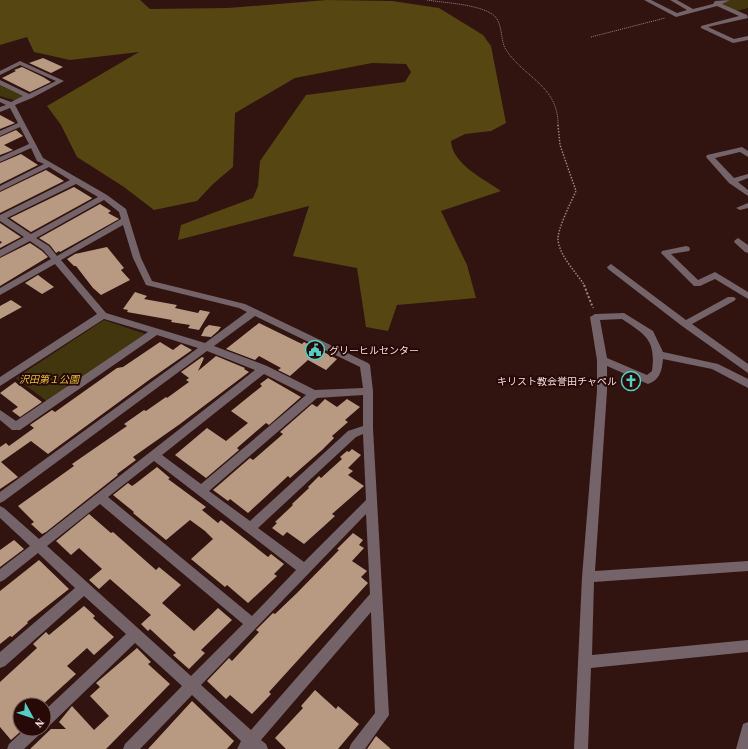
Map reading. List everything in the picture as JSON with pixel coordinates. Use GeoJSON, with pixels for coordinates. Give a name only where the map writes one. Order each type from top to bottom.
{"type":"FeatureCollection","features":[{"type":"Feature","properties":{"kind":"street"},"geometry":{"type":"LineString","coordinates":[[648,0],[676,15],[718,4],[727,0]]}},
{"type":"Feature","properties":{"kind":"street"},"geometry":{"type":"LineString","coordinates":[[673,0],[692,11]]}},
{"type":"Feature","properties":{"kind":"street"},"geometry":{"type":"LineString","coordinates":[[711,0],[747,17]]}},
{"type":"Feature","properties":{"kind":"street"},"geometry":{"type":"LineString","coordinates":[[737,12],[748,9]]}},
{"type":"Feature","properties":{"kind":"street"},"geometry":{"type":"LineString","coordinates":[[747,17],[703,27],[733,42],[748,38]]}},
{"type":"Feature","properties":{"kind":"street"},"geometry":{"type":"LineString","coordinates":[[0,73],[20,64],[61,81],[0,110]]}},
{"type":"Feature","properties":{"kind":"street"},"geometry":{"type":"LineString","coordinates":[[0,82],[30,97]]}},
{"type":"Feature","properties":{"kind":"street"},"geometry":{"type":"LineString","coordinates":[[0,100],[12,105],[40,159],[123,210],[137,258],[149,283],[242,306],[365,365],[368,391],[368,428],[378,595],[382,715],[356,749]]}},
{"type":"Feature","properties":{"kind":"street"},"geometry":{"type":"LineString","coordinates":[[0,134],[22,124]]}},
{"type":"Feature","properties":{"kind":"street"},"geometry":{"type":"LineString","coordinates":[[0,160],[32,145]]}},
{"type":"Feature","properties":{"kind":"street"},"geometry":{"type":"LineString","coordinates":[[748,155],[742,149],[710,157],[732,181],[748,194]]}},
{"type":"Feature","properties":{"kind":"street"},"geometry":{"type":"LineString","coordinates":[[0,189],[48,165]]}},
{"type":"Feature","properties":{"kind":"street"},"geometry":{"type":"LineString","coordinates":[[732,181],[748,176]]}},
{"type":"Feature","properties":{"kind":"street"},"geometry":{"type":"LineString","coordinates":[[1,218],[74,181]]}},
{"type":"Feature","properties":{"kind":"street"},"geometry":{"type":"LineString","coordinates":[[0,254],[104,197]]}},
{"type":"Feature","properties":{"kind":"street"},"geometry":{"type":"LineString","coordinates":[[1,218],[46,248],[103,315],[206,347],[263,369],[314,394],[368,391]]}},
{"type":"Feature","properties":{"kind":"street"},"geometry":{"type":"LineString","coordinates":[[0,292],[125,220]]}},
{"type":"Feature","properties":{"kind":"street"},"geometry":{"type":"LineString","coordinates":[[738,241],[748,250]]}},
{"type":"Feature","properties":{"kind":"street"},"geometry":{"type":"LineString","coordinates":[[686,250],[665,253],[697,284],[715,275],[748,296]]}},
{"type":"Feature","properties":{"kind":"street"},"geometry":{"type":"LineString","coordinates":[[611,267],[748,369]]}},
{"type":"Feature","properties":{"kind":"street"},"geometry":{"type":"LineString","coordinates":[[686,324],[731,300]]}},
{"type":"Feature","properties":{"kind":"street"},"geometry":{"type":"LineString","coordinates":[[0,498],[254,312]]}},
{"type":"Feature","properties":{"kind":"street"},"geometry":{"type":"LineString","coordinates":[[0,382],[103,315]]}},
{"type":"Feature","properties":{"kind":"street"},"geometry":{"type":"LineString","coordinates":[[581,749],[588,577],[600,418],[602,360],[595,317],[624,316],[650,333],[659,355],[657,372],[648,380],[602,360]]}},
{"type":"Feature","properties":{"kind":"street"},"geometry":{"type":"LineString","coordinates":[[0,414],[16,427],[155,332]]}},
{"type":"Feature","properties":{"kind":"street"},"geometry":{"type":"LineString","coordinates":[[659,355],[715,366],[748,384]]}},
{"type":"Feature","properties":{"kind":"street"},"geometry":{"type":"LineString","coordinates":[[0,576],[263,369]]}},
{"type":"Feature","properties":{"kind":"street"},"geometry":{"type":"LineString","coordinates":[[201,491],[314,394]]}},
{"type":"Feature","properties":{"kind":"street"},"geometry":{"type":"LineString","coordinates":[[250,528],[352,434],[368,428]]}},
{"type":"Feature","properties":{"kind":"street"},"geometry":{"type":"LineString","coordinates":[[154,455],[305,570]]}},
{"type":"Feature","properties":{"kind":"street"},"geometry":{"type":"LineString","coordinates":[[100,497],[252,624]]}},
{"type":"Feature","properties":{"kind":"street"},"geometry":{"type":"LineString","coordinates":[[130,749],[372,501]]}},
{"type":"Feature","properties":{"kind":"street"},"geometry":{"type":"LineString","coordinates":[[0,511],[192,686],[252,746],[378,595]]}},
{"type":"Feature","properties":{"kind":"street"},"geometry":{"type":"LineString","coordinates":[[588,577],[748,566]]}},
{"type":"Feature","properties":{"kind":"street"},"geometry":{"type":"LineString","coordinates":[[0,661],[84,588]]}},
{"type":"Feature","properties":{"kind":"street"},"geometry":{"type":"LineString","coordinates":[[52,713],[135,634]]}},
{"type":"Feature","properties":{"kind":"street"},"geometry":{"type":"LineString","coordinates":[[584,662],[748,646]]}},
{"type":"Feature","properties":{"kind":"street"},"geometry":{"type":"LineString","coordinates":[[743,749],[748,729]]}},
{"type":"Feature","properties":{"kind":"street"},"geometry":{"type":"LineString","coordinates":[[14,749],[27,737]]}},
{"type":"Feature","properties":{"kind":"path"},"geometry":{"type":"LineString","coordinates":[[427,0],[491,13],[497,18],[504,46],[516,61],[544,88],[555,102],[560,127],[559,144],[576,191],[565,216],[558,239],[561,251],[586,287],[595,317]]}},
{"type":"Feature","properties":{"kind":"path"},"geometry":{"type":"LineString","coordinates":[[591,37],[676,15]]}},
{"type":"Feature","properties":{"kind":"green space"},"geometry":{"type":"Polygon","coordinates":[[[730,0],[748,0],[748,8],[736,11],[721,4],[730,0]]]}},
{"type":"Feature","properties":{"kind":"green space"},"geometry":{"type":"Polygon","coordinates":[[[0,85],[24,96],[17,101],[0,96],[0,85]]]}},
{"type":"Feature","properties":{"kind":"green space","name":"沢田第１公園"},"geometry":{"type":"Polygon","coordinates":[[[104,320],[145,334],[48,402],[16,378],[104,320]]]}},
{"type":"Feature","properties":{"kind":"shaded area"},"geometry":{"type":"Polygon","coordinates":[[[0,0],[140,0],[150,9],[228,8],[327,0],[392,1],[439,8],[483,35],[491,46],[506,123],[491,131],[465,134],[451,141],[457,157],[463,164],[501,191],[441,211],[467,265],[476,298],[397,305],[388,331],[366,327],[357,268],[293,256],[309,206],[178,240],[181,225],[253,198],[258,186],[260,161],[306,95],[405,82],[411,72],[406,64],[372,63],[295,78],[235,113],[233,167],[213,184],[197,201],[154,210],[124,187],[77,157],[61,125],[47,106],[139,52],[70,60],[34,52],[27,37],[0,45],[0,0]]]}},
{"type":"Feature","properties":{"kind":"building"},"geometry":{"type":"Polygon","coordinates":[[[43,58],[63,67],[51,73],[29,63],[43,58]]]}},
{"type":"Feature","properties":{"kind":"building"},"geometry":{"type":"Polygon","coordinates":[[[22,67],[51,82],[30,92],[2,78],[16,71],[14,70],[22,67]]]}},
{"type":"Feature","properties":{"kind":"building"},"geometry":{"type":"Polygon","coordinates":[[[0,115],[15,123],[0,129],[0,115]]]}},
{"type":"Feature","properties":{"kind":"building"},"geometry":{"type":"Polygon","coordinates":[[[16,130],[23,136],[4,145],[13,150],[0,155],[0,137],[16,130]]]}},
{"type":"Feature","properties":{"kind":"building"},"geometry":{"type":"Polygon","coordinates":[[[21,154],[38,165],[0,184],[0,163],[21,154]]]}},
{"type":"Feature","properties":{"kind":"building"},"geometry":{"type":"Polygon","coordinates":[[[46,170],[64,181],[0,213],[0,192],[46,170]]]}},
{"type":"Feature","properties":{"kind":"building"},"geometry":{"type":"Polygon","coordinates":[[[74,187],[92,198],[31,232],[10,218],[74,187]]]}},
{"type":"Feature","properties":{"kind":"building"},"geometry":{"type":"Polygon","coordinates":[[[100,204],[111,211],[108,213],[119,219],[56,253],[50,245],[39,238],[100,204]]]}},
{"type":"Feature","properties":{"kind":"building"},"geometry":{"type":"Polygon","coordinates":[[[0,223],[21,237],[0,248],[0,244],[2,242],[0,241],[0,223]]]}},
{"type":"Feature","properties":{"kind":"building"},"geometry":{"type":"Polygon","coordinates":[[[30,243],[48,257],[0,286],[0,258],[30,243]]]}},
{"type":"Feature","properties":{"kind":"building"},"geometry":{"type":"Polygon","coordinates":[[[107,247],[124,268],[121,270],[130,280],[101,295],[93,288],[76,266],[74,266],[67,259],[75,254],[107,247]]]}},
{"type":"Feature","properties":{"kind":"building"},"geometry":{"type":"Polygon","coordinates":[[[38,275],[54,287],[42,294],[25,283],[38,275]]]}},
{"type":"Feature","properties":{"kind":"building"},"geometry":{"type":"Polygon","coordinates":[[[135,292],[147,296],[144,299],[177,305],[175,308],[198,313],[200,310],[210,312],[199,330],[188,328],[190,325],[171,322],[172,320],[127,312],[128,310],[123,309],[135,292]]]}},
{"type":"Feature","properties":{"kind":"building"},"geometry":{"type":"Polygon","coordinates":[[[11,300],[22,307],[0,319],[0,306],[11,300]]]}},
{"type":"Feature","properties":{"kind":"building"},"geometry":{"type":"Polygon","coordinates":[[[259,323],[302,344],[304,342],[337,359],[326,370],[308,360],[290,376],[278,370],[281,368],[259,356],[255,360],[226,349],[259,323]]]}},
{"type":"Feature","properties":{"kind":"building"},"geometry":{"type":"Polygon","coordinates":[[[209,325],[221,327],[211,337],[201,336],[205,328],[209,325]]]}},
{"type":"Feature","properties":{"kind":"building"},"geometry":{"type":"Polygon","coordinates":[[[160,342],[173,350],[181,344],[192,350],[48,454],[31,441],[1,462],[18,477],[0,489],[0,447],[6,443],[9,446],[34,428],[30,425],[52,410],[55,412],[117,368],[123,367],[160,342]]]}},
{"type":"Feature","properties":{"kind":"building"},"geometry":{"type":"Polygon","coordinates":[[[216,356],[245,368],[244,369],[249,372],[133,457],[136,460],[46,532],[42,534],[31,524],[34,522],[18,506],[74,466],[72,464],[127,426],[124,424],[144,410],[146,411],[166,397],[167,398],[189,382],[186,380],[189,378],[181,372],[202,357],[204,358],[198,371],[216,356]]]}},
{"type":"Feature","properties":{"kind":"building"},"geometry":{"type":"Polygon","coordinates":[[[268,378],[301,397],[269,425],[266,423],[237,448],[239,450],[206,478],[175,455],[207,428],[226,441],[248,423],[231,411],[262,386],[260,384],[268,378]]]}},
{"type":"Feature","properties":{"kind":"building"},"geometry":{"type":"Polygon","coordinates":[[[15,382],[42,402],[20,417],[12,411],[18,407],[0,393],[15,382]]]}},
{"type":"Feature","properties":{"kind":"building"},"geometry":{"type":"Polygon","coordinates":[[[325,399],[337,407],[347,399],[360,407],[345,420],[348,422],[332,436],[334,438],[322,450],[290,478],[288,476],[248,513],[230,499],[228,501],[213,490],[250,458],[253,460],[283,434],[280,432],[312,404],[317,407],[325,399]]]}},
{"type":"Feature","properties":{"kind":"building"},"geometry":{"type":"Polygon","coordinates":[[[352,449],[361,455],[348,468],[353,471],[348,475],[364,486],[332,514],[335,516],[304,544],[287,532],[283,536],[272,528],[277,523],[275,522],[293,505],[292,504],[319,476],[321,478],[342,459],[340,457],[352,449]]]}},
{"type":"Feature","properties":{"kind":"building"},"geometry":{"type":"Polygon","coordinates":[[[157,467],[170,478],[168,479],[206,507],[202,510],[218,523],[221,520],[268,557],[271,554],[284,564],[274,574],[277,576],[248,603],[227,585],[225,587],[191,559],[213,539],[205,531],[190,520],[166,540],[113,495],[128,483],[132,486],[157,467]]]}},
{"type":"Feature","properties":{"kind":"building"},"geometry":{"type":"Polygon","coordinates":[[[89,514],[111,533],[113,532],[156,570],[159,567],[181,585],[162,603],[194,631],[218,608],[232,620],[201,650],[205,653],[189,669],[173,655],[176,653],[150,629],[148,631],[141,624],[151,615],[110,579],[99,589],[89,580],[102,569],[79,548],[71,555],[56,541],[89,514]]]}},
{"type":"Feature","properties":{"kind":"building"},"geometry":{"type":"Polygon","coordinates":[[[353,533],[363,540],[359,545],[364,548],[352,561],[367,571],[361,577],[368,583],[269,692],[271,694],[252,714],[230,695],[226,699],[207,681],[229,658],[232,661],[259,632],[256,630],[273,613],[275,614],[297,593],[339,550],[337,549],[353,533]]]}},
{"type":"Feature","properties":{"kind":"building"},"geometry":{"type":"Polygon","coordinates":[[[14,540],[24,549],[0,567],[0,550],[14,540]]]}},
{"type":"Feature","properties":{"kind":"building"},"geometry":{"type":"Polygon","coordinates":[[[39,560],[69,589],[27,622],[28,623],[12,637],[10,636],[0,644],[0,591],[39,560]]]}},
{"type":"Feature","properties":{"kind":"building"},"geometry":{"type":"Polygon","coordinates":[[[84,606],[95,616],[93,618],[114,637],[94,655],[87,648],[67,666],[76,674],[51,697],[12,697],[12,737],[14,737],[11,740],[0,727],[0,682],[37,648],[33,644],[46,632],[49,635],[84,606]]]}},
{"type":"Feature","properties":{"kind":"building"},"geometry":{"type":"Polygon","coordinates":[[[137,648],[151,662],[148,664],[170,684],[106,749],[30,749],[43,737],[52,737],[52,729],[66,729],[59,722],[72,706],[94,730],[109,716],[90,696],[100,687],[96,683],[137,648]]]}},
{"type":"Feature","properties":{"kind":"building"},"geometry":{"type":"Polygon","coordinates":[[[315,690],[336,709],[338,706],[359,724],[338,749],[286,749],[275,738],[303,708],[301,706],[315,690]]]}},
{"type":"Feature","properties":{"kind":"building"},"geometry":{"type":"Polygon","coordinates":[[[192,701],[234,741],[227,749],[148,749],[192,701]]]}},
{"type":"Feature","properties":{"kind":"building"},"geometry":{"type":"Polygon","coordinates":[[[376,736],[391,749],[367,749],[376,736]]]}},
{"type":"Feature","properties":{"kind":"place","name":"グリーヒルセンター"},"geometry":{"type":"Point","coordinates":[315,350]}},
{"type":"Feature","properties":{"kind":"place","name":"キリスト教会誉田チャペル"},"geometry":{"type":"Point","coordinates":[631,381]}}]}
